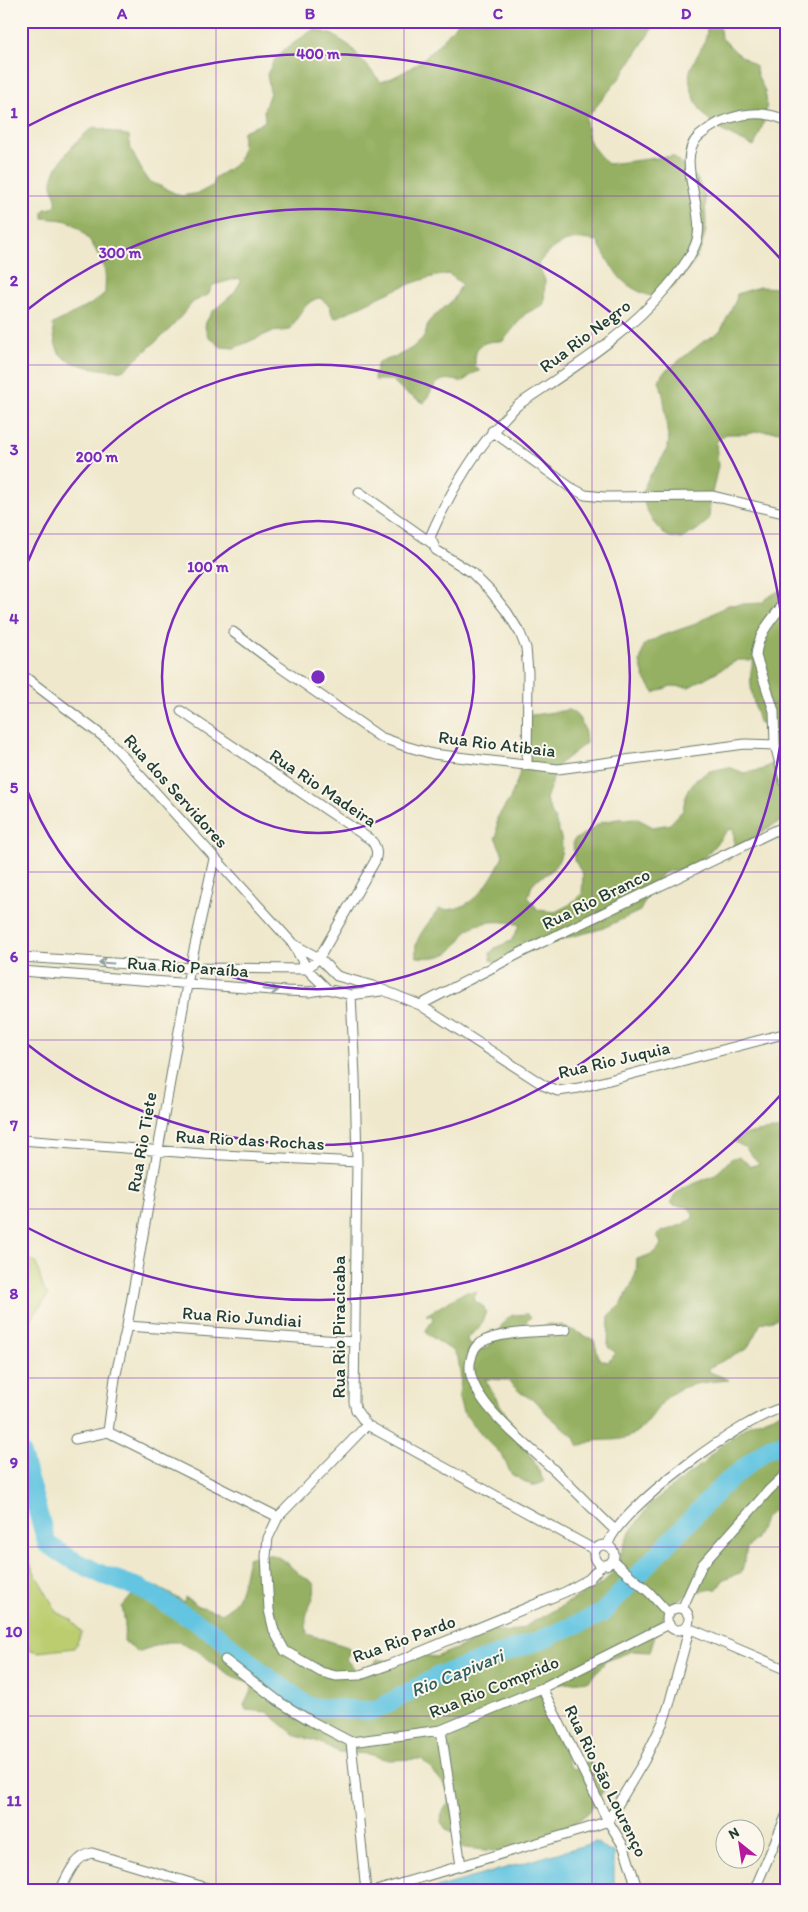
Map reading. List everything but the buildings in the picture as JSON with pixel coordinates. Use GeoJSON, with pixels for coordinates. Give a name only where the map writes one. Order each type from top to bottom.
{"type":"FeatureCollection","features":[{"type":"Feature","properties":{"kind":"street","name":"Rua Rio Negro"},"geometry":{"type":"LineString","coordinates":[[433,544],[430,537],[440,513],[492,431],[518,405],[623,332],[656,300],[690,254],[699,233],[699,221],[690,163],[690,151],[698,137],[723,120],[740,115],[761,114],[779,117],[787,121]]}},
{"type":"Feature","properties":{"kind":"street"},"geometry":{"type":"LineString","coordinates":[[492,431],[570,487],[585,495],[604,497],[713,496],[787,514]]}},
{"type":"Feature","properties":{"kind":"street"},"geometry":{"type":"LineString","coordinates":[[360,492],[433,544],[436,550],[471,572],[491,592],[507,612],[520,633],[526,648],[528,672],[527,766]]}},
{"type":"Feature","properties":{"kind":"street"},"geometry":{"type":"LineString","coordinates":[[787,600],[768,625],[756,648],[756,656],[774,711],[775,745],[787,790]]}},
{"type":"Feature","properties":{"kind":"street","name":"Rua Rio Atibaia"},"geometry":{"type":"LineString","coordinates":[[233,632],[380,737],[433,754],[558,769],[745,744],[775,745]]}},
{"type":"Feature","properties":{"kind":"street","name":"Rua dos Servidores"},"geometry":{"type":"LineString","coordinates":[[21,674],[109,741],[293,944],[308,970],[327,990]]}},
{"type":"Feature","properties":{"kind":"street","name":"Rua Rio Madeira"},"geometry":{"type":"LineString","coordinates":[[181,711],[375,844],[377,850],[375,861],[319,958],[308,970]]}},
{"type":"Feature","properties":{"kind":"street","name":"Rua Rio Branco"},"geometry":{"type":"LineString","coordinates":[[420,1004],[526,950],[787,825]]}},
{"type":"Feature","properties":{"kind":"street","name":"Rua Rio Tiete"},"geometry":{"type":"LineString","coordinates":[[108,1432],[115,1378],[128,1326],[190,968],[214,858]]}},
{"type":"Feature","properties":{"kind":"street","name":"Rua dos Servidores"},"geometry":{"type":"LineString","coordinates":[[293,944],[319,958],[337,976]]}},
{"type":"Feature","properties":{"kind":"street","name":"Rua Rio Paraíba"},"geometry":{"type":"LineString","coordinates":[[21,957],[190,968],[308,970]]}},
{"type":"Feature","properties":{"kind":"street","name":"Rua Rio Paraíba"},"geometry":{"type":"LineString","coordinates":[[21,971],[294,992],[327,990],[351,996]]}},
{"type":"Feature","properties":{"kind":"street"},"geometry":{"type":"LineString","coordinates":[[327,990],[337,976]]}},
{"type":"Feature","properties":{"kind":"street","name":"Rua Rio Juquia"},"geometry":{"type":"LineString","coordinates":[[337,976],[420,1004],[545,1086],[558,1091],[589,1085],[787,1033]]}},
{"type":"Feature","properties":{"kind":"street","name":"Rua Rio Juquia"},"geometry":{"type":"LineString","coordinates":[[351,996],[383,991]]}},
{"type":"Feature","properties":{"kind":"street","name":"Rua Rio Piracicaba"},"geometry":{"type":"LineString","coordinates":[[351,996],[357,1162],[354,1402],[356,1410],[367,1425]]}},
{"type":"Feature","properties":{"kind":"street","name":"Rua Rio das Rochas"},"geometry":{"type":"LineString","coordinates":[[21,1140],[157,1151],[357,1162]]}},
{"type":"Feature","properties":{"kind":"street","name":"Rua Rio Jundiai"},"geometry":{"type":"LineString","coordinates":[[128,1326],[354,1342]]}},
{"type":"Feature","properties":{"kind":"street"},"geometry":{"type":"LineString","coordinates":[[566,1330],[499,1336],[479,1343],[472,1354],[469,1364],[472,1377],[482,1398],[512,1433],[555,1471],[615,1530]]}},
{"type":"Feature","properties":{"kind":"street"},"geometry":{"type":"LineString","coordinates":[[608,1545],[609,1539],[626,1516],[689,1462],[742,1427],[787,1407]]}},
{"type":"Feature","properties":{"kind":"street"},"geometry":{"type":"LineString","coordinates":[[367,1425],[595,1550]]}},
{"type":"Feature","properties":{"kind":"street","name":"Rua Rio Pardo"},"geometry":{"type":"LineString","coordinates":[[367,1425],[278,1517],[268,1538],[266,1556],[269,1610],[274,1631],[285,1651],[321,1672],[336,1676],[360,1675],[515,1614],[589,1579],[602,1565]]}},
{"type":"Feature","properties":{"kind":"street"},"geometry":{"type":"LineString","coordinates":[[75,1439],[108,1432],[278,1517]]}},
{"type":"Feature","properties":{"kind":"street"},"geometry":{"type":"LineString","coordinates":[[682,1609],[702,1565],[769,1490],[787,1473]]}},
{"type":"Feature","properties":{"kind":"street"},"geometry":{"type":"LineString","coordinates":[[600,1545],[608,1545],[615,1554],[613,1561],[602,1565],[595,1560],[595,1550],[600,1545]]}},
{"type":"Feature","properties":{"kind":"street"},"geometry":{"type":"LineString","coordinates":[[613,1561],[649,1592],[669,1614]]}},
{"type":"Feature","properties":{"kind":"street"},"geometry":{"type":"LineString","coordinates":[[376,1891],[608,1821],[640,1768],[663,1722],[688,1628],[689,1622],[689,1617],[682,1609],[674,1609],[667,1619],[669,1624],[677,1630],[688,1628],[787,1670]]}},
{"type":"Feature","properties":{"kind":"street","name":"Rua Rio Comprido"},"geometry":{"type":"LineString","coordinates":[[351,1742],[441,1730],[542,1688],[669,1624]]}},
{"type":"Feature","properties":{"kind":"street"},"geometry":{"type":"LineString","coordinates":[[225,1660],[281,1703],[351,1742],[366,1891]]}},
{"type":"Feature","properties":{"kind":"street","name":"Rua Rio São Lourenço"},"geometry":{"type":"LineString","coordinates":[[542,1688],[608,1821],[624,1847],[638,1891]]}},
{"type":"Feature","properties":{"kind":"street"},"geometry":{"type":"LineString","coordinates":[[441,1730],[461,1866]]}},
{"type":"Feature","properties":{"kind":"street"},"geometry":{"type":"LineString","coordinates":[[754,1891],[787,1814]]}},
{"type":"Feature","properties":{"kind":"street"},"geometry":{"type":"LineString","coordinates":[[60,1891],[78,1859],[92,1853],[217,1891]]}},
{"type":"Feature","properties":{"kind":"green space"},"geometry":{"type":"Polygon","coordinates":[[[459,21],[657,21],[622,75],[586,119],[591,144],[608,164],[673,156],[697,178],[705,197],[706,230],[701,248],[693,264],[672,287],[654,297],[642,293],[625,283],[613,269],[597,241],[578,239],[563,242],[550,250],[538,264],[545,280],[544,304],[525,314],[503,341],[485,343],[478,348],[475,366],[480,371],[462,382],[442,380],[438,382],[424,403],[406,393],[392,380],[375,380],[374,377],[378,362],[396,357],[412,348],[424,337],[429,321],[453,300],[462,284],[449,274],[405,286],[335,318],[332,315],[330,306],[320,298],[315,299],[302,310],[290,330],[271,332],[234,348],[221,347],[208,336],[205,327],[206,322],[212,312],[234,293],[241,281],[239,278],[213,285],[208,295],[193,302],[171,328],[124,370],[109,370],[81,365],[72,362],[60,354],[55,343],[53,324],[93,303],[105,293],[103,266],[95,249],[84,233],[70,222],[43,218],[45,209],[55,206],[56,203],[52,182],[57,168],[68,152],[88,131],[94,127],[129,136],[131,150],[147,180],[181,196],[199,193],[214,185],[214,178],[230,169],[238,160],[241,155],[243,131],[265,121],[264,110],[270,92],[267,74],[275,59],[284,50],[314,29],[333,35],[350,46],[381,82],[415,65],[434,49],[459,21]]]}},
{"type":"Feature","properties":{"kind":"green space"},"geometry":{"type":"Polygon","coordinates":[[[705,21],[719,21],[721,37],[737,53],[756,66],[765,92],[767,106],[754,146],[718,128],[704,115],[693,94],[689,74],[707,34],[705,21]]]}},
{"type":"Feature","properties":{"kind":"green space"},"geometry":{"type":"Polygon","coordinates":[[[759,287],[787,288],[787,432],[762,431],[746,434],[726,434],[716,442],[718,466],[710,502],[709,520],[697,530],[681,539],[669,536],[659,529],[651,518],[643,500],[646,482],[669,443],[664,398],[659,381],[662,374],[704,341],[720,332],[736,300],[737,294],[759,287]]]}},
{"type":"Feature","properties":{"kind":"green space"},"geometry":{"type":"Polygon","coordinates":[[[787,586],[787,736],[759,722],[751,683],[754,660],[738,660],[689,687],[671,686],[654,693],[644,677],[640,662],[644,645],[661,636],[693,625],[728,605],[763,603],[765,599],[787,586]]]}},
{"type":"Feature","properties":{"kind":"green space"},"geometry":{"type":"Polygon","coordinates":[[[569,710],[580,719],[586,743],[558,765],[546,799],[558,827],[562,845],[558,862],[549,873],[536,880],[531,887],[528,897],[538,910],[555,912],[569,905],[582,894],[583,875],[574,859],[573,841],[602,822],[618,819],[636,818],[653,827],[670,824],[683,810],[686,793],[696,779],[710,771],[729,767],[744,773],[761,770],[787,755],[787,819],[755,837],[727,861],[734,849],[734,831],[728,830],[703,859],[693,867],[668,871],[662,874],[653,884],[640,911],[601,929],[566,938],[497,963],[491,960],[490,953],[495,948],[511,941],[520,925],[487,922],[469,929],[448,953],[441,956],[417,957],[416,945],[419,938],[439,909],[461,907],[471,901],[487,885],[499,865],[503,855],[495,837],[497,836],[497,818],[510,799],[519,776],[525,716],[569,710]]]}},
{"type":"Feature","properties":{"kind":"green space"},"geometry":{"type":"Polygon","coordinates":[[[787,1129],[787,1316],[761,1323],[747,1349],[708,1368],[710,1372],[729,1380],[692,1385],[675,1392],[667,1397],[641,1429],[623,1439],[594,1441],[579,1446],[575,1438],[547,1414],[537,1402],[521,1393],[507,1380],[485,1379],[531,1455],[544,1482],[533,1486],[511,1474],[502,1455],[463,1412],[459,1398],[461,1378],[458,1358],[453,1351],[427,1334],[426,1330],[433,1320],[432,1316],[426,1315],[465,1292],[477,1292],[474,1297],[475,1301],[484,1307],[486,1312],[479,1328],[467,1338],[468,1344],[486,1349],[507,1318],[513,1315],[528,1314],[531,1317],[522,1326],[522,1330],[539,1329],[548,1324],[561,1325],[594,1340],[599,1359],[608,1362],[616,1353],[608,1347],[609,1317],[622,1303],[630,1288],[636,1273],[637,1259],[657,1250],[661,1244],[658,1233],[684,1224],[693,1218],[693,1213],[688,1207],[673,1205],[671,1202],[674,1197],[683,1189],[717,1173],[732,1158],[739,1157],[751,1166],[759,1164],[746,1148],[733,1141],[739,1137],[752,1133],[787,1129]]]}},
{"type":"Feature","properties":{"kind":"green space"},"geometry":{"type":"Polygon","coordinates":[[[21,1256],[36,1263],[44,1290],[48,1295],[26,1327],[21,1330],[21,1256]]]}},
{"type":"Feature","properties":{"kind":"green space"},"geometry":{"type":"Polygon","coordinates":[[[787,1410],[787,1497],[765,1518],[755,1540],[747,1548],[742,1572],[724,1579],[717,1589],[690,1594],[680,1599],[665,1615],[650,1652],[632,1651],[606,1661],[589,1681],[550,1685],[543,1693],[552,1722],[571,1768],[575,1769],[587,1762],[591,1764],[597,1769],[605,1788],[589,1812],[572,1826],[539,1844],[505,1852],[456,1847],[462,1836],[446,1829],[441,1822],[442,1812],[450,1800],[447,1789],[421,1759],[388,1760],[368,1754],[339,1752],[316,1741],[296,1736],[267,1712],[246,1710],[244,1705],[252,1689],[252,1683],[230,1675],[194,1649],[181,1644],[181,1642],[167,1642],[137,1652],[124,1641],[125,1623],[122,1607],[133,1594],[157,1587],[184,1602],[185,1597],[199,1606],[221,1613],[233,1604],[237,1597],[243,1582],[248,1558],[264,1554],[282,1560],[301,1576],[313,1583],[315,1589],[307,1614],[307,1634],[348,1647],[350,1651],[346,1659],[360,1676],[370,1674],[377,1659],[393,1661],[417,1650],[428,1656],[436,1657],[480,1639],[491,1629],[507,1633],[522,1628],[603,1583],[614,1571],[628,1535],[651,1503],[700,1466],[721,1445],[750,1424],[787,1410]]]}},
{"type":"Feature","properties":{"kind":"green space"},"geometry":{"type":"Polygon","coordinates":[[[21,1540],[32,1568],[57,1612],[72,1620],[82,1633],[74,1648],[38,1652],[21,1647],[21,1540]]]}},
{"type":"Feature","properties":{"kind":"water"},"geometry":{"type":"Polygon","coordinates":[[[596,1842],[607,1851],[614,1852],[614,1891],[426,1891],[596,1842]]]}},
{"type":"Feature","properties":{"kind":"waterway","name":"Rio Capivari"},"geometry":{"type":"LineString","coordinates":[[21,1453],[47,1544],[103,1575],[142,1589],[216,1634],[270,1679],[310,1707],[374,1711],[440,1675],[535,1642],[601,1614],[721,1487],[768,1448],[787,1443]]}}]}
